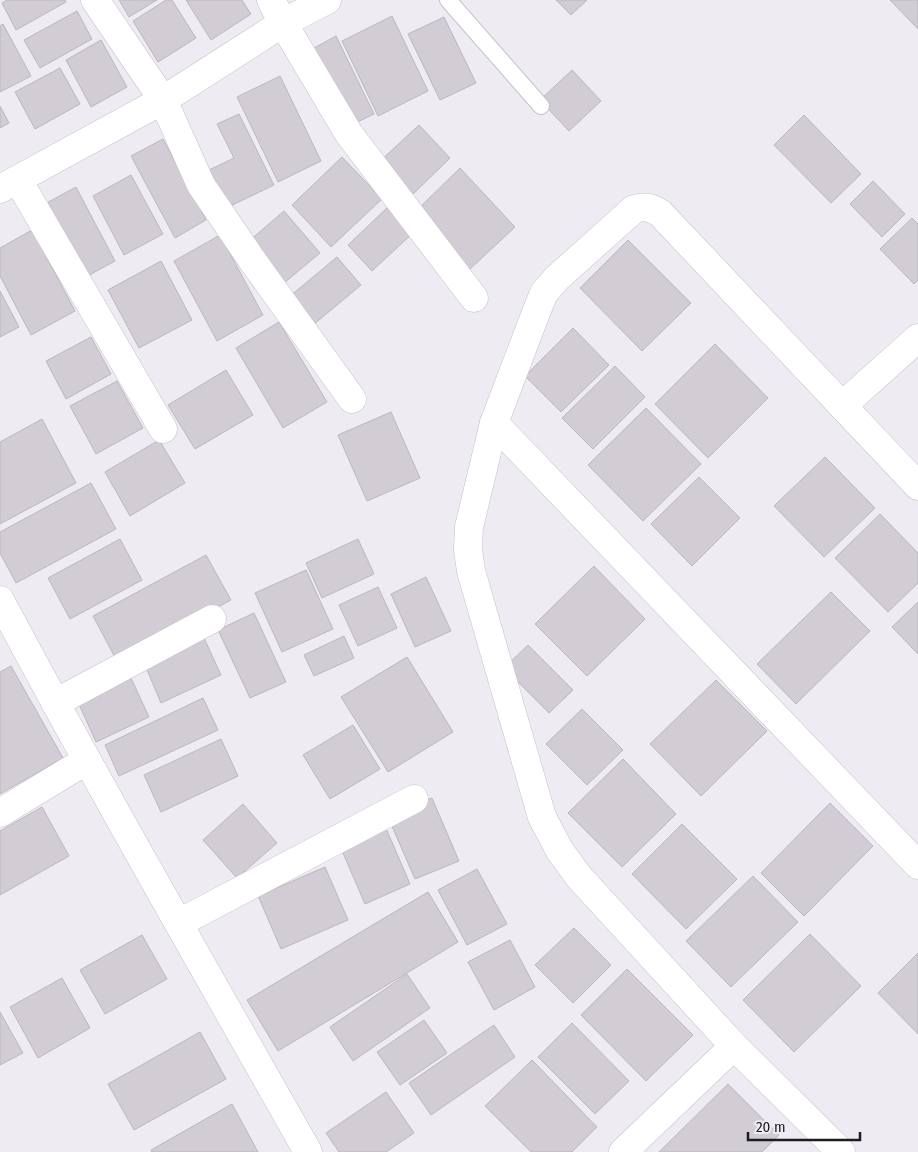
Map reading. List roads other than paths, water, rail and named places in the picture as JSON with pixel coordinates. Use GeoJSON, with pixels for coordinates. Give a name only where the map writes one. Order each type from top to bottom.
{"type":"FeatureCollection","features":[{"type":"Feature","properties":{"kind":"street"},"geometry":{"type":"LineString","coordinates":[[96,0],[163,100],[201,185],[252,260],[352,399]]}},
{"type":"Feature","properties":{"kind":"street"},"geometry":{"type":"LineString","coordinates":[[163,429],[9,185],[163,100],[277,12],[327,0]]}},
{"type":"Feature","properties":{"kind":"street"},"geometry":{"type":"LineString","coordinates":[[277,12],[349,134],[474,298]]}},
{"type":"Feature","properties":{"kind":"street"},"geometry":{"type":"LineString","coordinates":[[841,1152],[734,1046],[579,877],[560,851],[542,817],[471,571],[468,550],[469,527],[494,423],[544,293],[556,278],[627,215],[634,209],[643,206],[660,213],[918,486]]}},
{"type":"Feature","properties":{"kind":"street"},"geometry":{"type":"LineString","coordinates":[[842,406],[918,338]]}},
{"type":"Feature","properties":{"kind":"street"},"geometry":{"type":"LineString","coordinates":[[494,423],[918,865]]}},
{"type":"Feature","properties":{"kind":"street"},"geometry":{"type":"LineString","coordinates":[[0,600],[55,703],[308,1152]]}},
{"type":"Feature","properties":{"kind":"street"},"geometry":{"type":"LineString","coordinates":[[55,703],[212,619]]}},
{"type":"Feature","properties":{"kind":"street"},"geometry":{"type":"LineString","coordinates":[[0,813],[87,760]]}},
{"type":"Feature","properties":{"kind":"street"},"geometry":{"type":"LineString","coordinates":[[179,923],[414,799]]}},
{"type":"Feature","properties":{"kind":"street"},"geometry":{"type":"LineString","coordinates":[[623,1152],[734,1046]]}},
{"type":"Feature","properties":{"kind":"lane"},"geometry":{"type":"LineString","coordinates":[[448,0],[542,106]]}}]}
